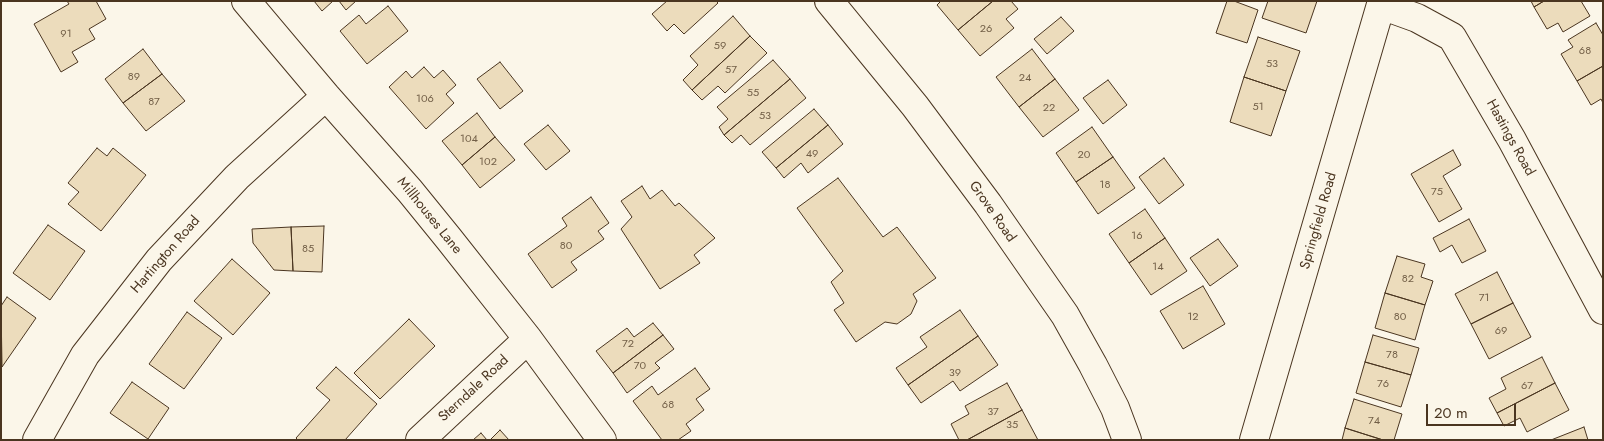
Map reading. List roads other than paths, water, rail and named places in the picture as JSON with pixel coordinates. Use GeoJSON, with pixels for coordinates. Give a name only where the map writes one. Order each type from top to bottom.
{"type":"FeatureCollection","features":[{"type":"Feature","properties":{"kind":"street","name":"Millhouses Lane"},"geometry":{"type":"LineString","coordinates":[[246,1],[326,96],[410,191],[528,339],[602,440]]}},
{"type":"Feature","properties":{"kind":"street","name":"Grove Road"},"geometry":{"type":"LineString","coordinates":[[829,1],[915,106],[988,204],[1065,315],[1098,374],[1128,440]]}},
{"type":"Feature","properties":{"kind":"street","name":"Hastings Road"},"geometry":{"type":"LineString","coordinates":[[1381,3],[1417,18],[1452,37],[1512,140],[1603,310]]}},
{"type":"Feature","properties":{"kind":"street","name":"Springfield Road"},"geometry":{"type":"LineString","coordinates":[[1254,440],[1381,3]]}},
{"type":"Feature","properties":{"kind":"street","name":"Hartington Road"},"geometry":{"type":"LineString","coordinates":[[37,440],[85,355],[159,260],[237,177],[326,96]]}},
{"type":"Feature","properties":{"kind":"street","name":"Sterndale Road"},"geometry":{"type":"LineString","coordinates":[[420,440],[528,339]]}}]}
